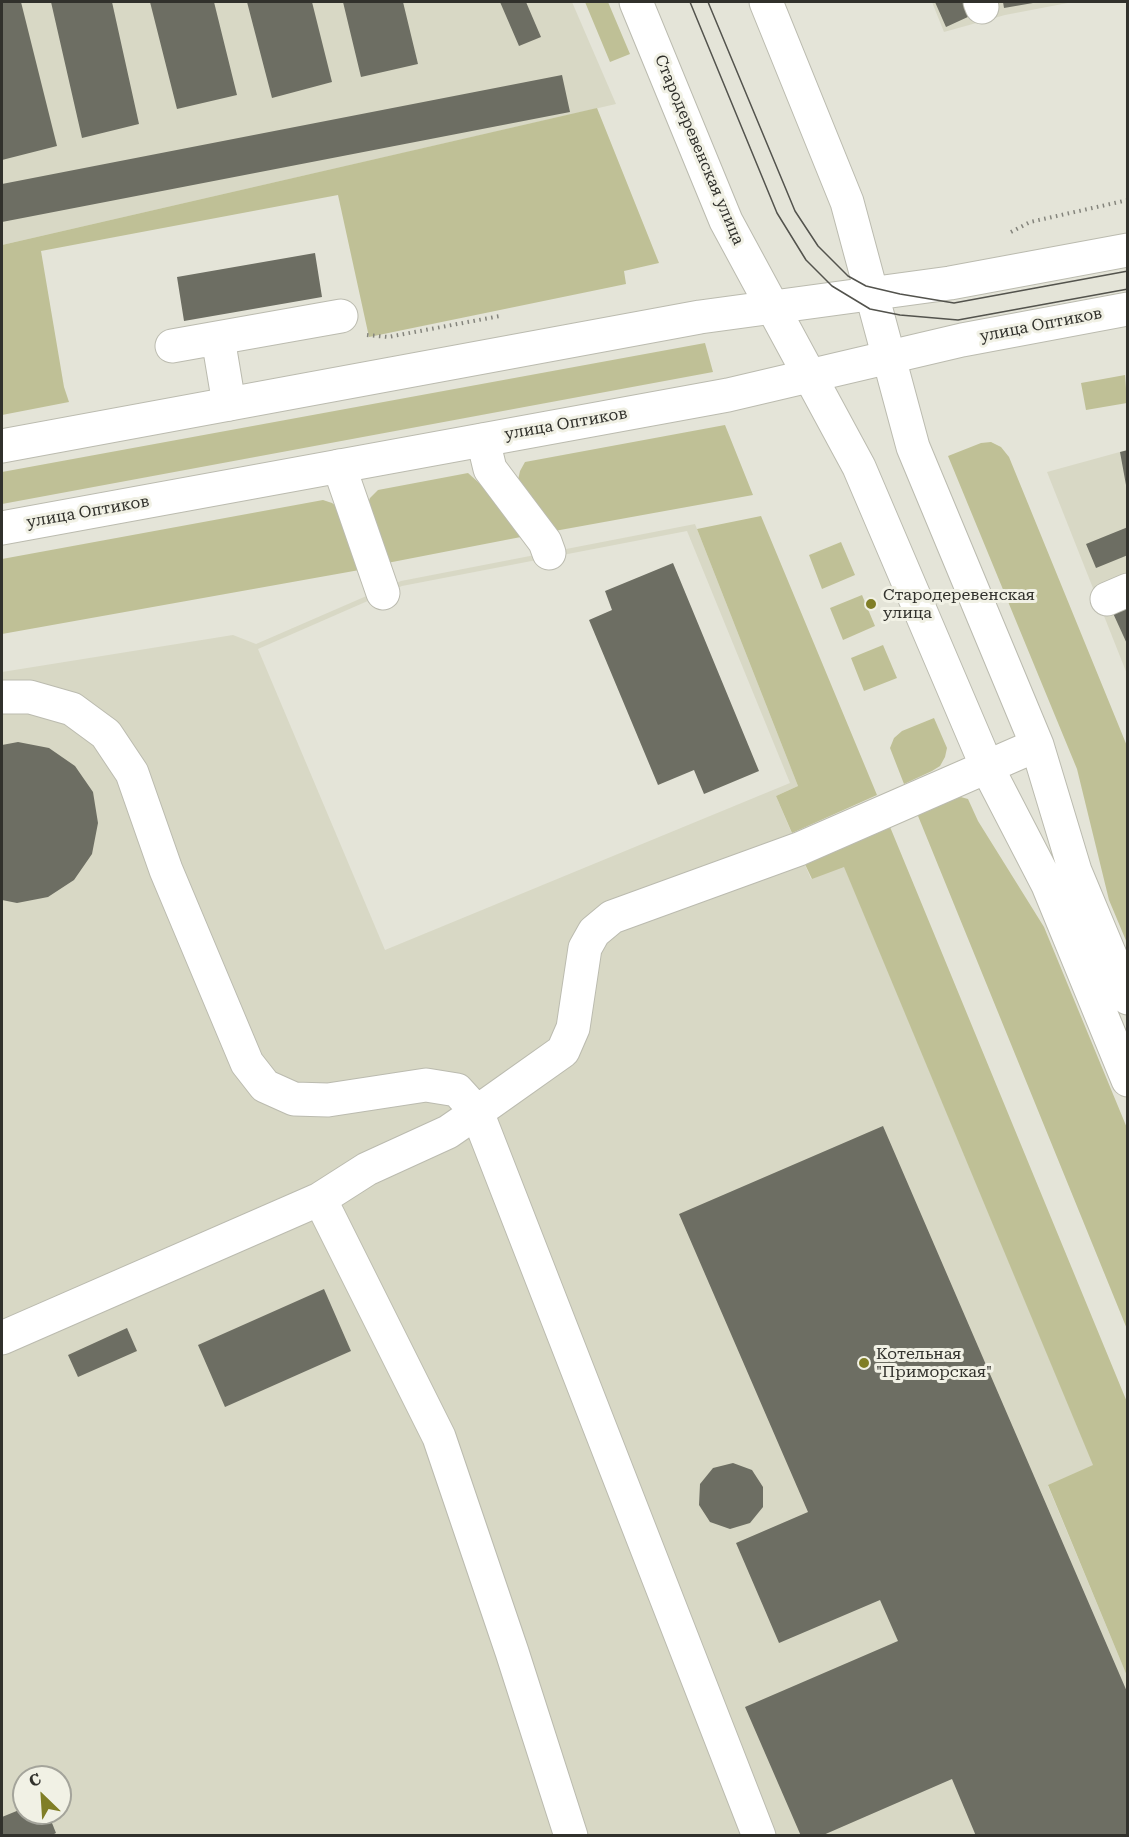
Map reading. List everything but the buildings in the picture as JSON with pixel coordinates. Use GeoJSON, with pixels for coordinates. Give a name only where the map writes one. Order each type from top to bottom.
{"type":"FeatureCollection","features":[{"type":"Feature","properties":{"kind":"main road","name":"Стародеревенская улица"},"geometry":{"type":"LineString","coordinates":[[636,2],[726,221],[859,467],[987,767],[1047,885],[1128,1080]]}},
{"type":"Feature","properties":{"kind":"main road"},"geometry":{"type":"LineString","coordinates":[[766,2],[847,202],[914,447],[1037,745],[1076,872],[1128,998]]}},
{"type":"Feature","properties":{"kind":"main road"},"geometry":{"type":"LineString","coordinates":[[2,446],[596,335],[772,306],[950,283],[1128,250]]}},
{"type":"Feature","properties":{"kind":"main road","name":"улица Оптиков"},"geometry":{"type":"LineString","coordinates":[[2,528],[728,395],[962,340],[1128,309]]}},
{"type":"Feature","properties":{"kind":"main road"},"geometry":{"type":"LineString","coordinates":[[172,346],[341,316]]}},
{"type":"Feature","properties":{"kind":"main road"},"geometry":{"type":"LineString","coordinates":[[218,338],[229,404]]}},
{"type":"Feature","properties":{"kind":"main road"},"geometry":{"type":"LineString","coordinates":[[483,440],[490,469],[545,542],[549,553]]}},
{"type":"Feature","properties":{"kind":"main road"},"geometry":{"type":"LineString","coordinates":[[339,466],[383,593]]}},
{"type":"Feature","properties":{"kind":"main road"},"geometry":{"type":"LineString","coordinates":[[2,697],[30,697],[72,710],[106,734],[119,753],[132,773],[166,870],[247,1063],[265,1086],[294,1099],[328,1100],[426,1085],[457,1090],[477,1112],[759,1836]]}},
{"type":"Feature","properties":{"kind":"main road"},"geometry":{"type":"LineString","coordinates":[[2,1338],[320,1199],[367,1169],[447,1132],[477,1112],[563,1051],[573,1028],[585,948],[594,932],[612,917],[799,849],[1037,745]]}},
{"type":"Feature","properties":{"kind":"main road"},"geometry":{"type":"LineString","coordinates":[[320,1199],[439,1437],[513,1652],[571,1836]]}},
{"type":"Feature","properties":{"kind":"path"},"geometry":{"type":"LineString","coordinates":[[1011,232],[1030,222],[1128,200]]}},
{"type":"Feature","properties":{"kind":"path"},"geometry":{"type":"LineString","coordinates":[[341,316],[357,334],[388,337],[500,316]]}},
{"type":"Feature","properties":{"kind":"shaded area"},"geometry":{"type":"Polygon","coordinates":[[[2,2],[572,2],[616,104],[2,245],[2,2]]]}},
{"type":"Feature","properties":{"kind":"shaded area"},"geometry":{"type":"Polygon","coordinates":[[[932,2],[1073,2],[1005,15],[944,32],[932,2]]]}},
{"type":"Feature","properties":{"kind":"shaded area"},"geometry":{"type":"Polygon","coordinates":[[[1127,450],[1127,674],[1047,472],[1127,450]]]}},
{"type":"Feature","properties":{"kind":"shaded area"},"geometry":{"type":"Polygon","coordinates":[[[695,524],[798,786],[776,796],[811,879],[844,866],[1094,1466],[1048,1486],[1127,1676],[1127,1835],[2,1836],[2,672],[233,635],[256,644],[401,581],[695,524]],[[687,531],[402,586],[258,649],[385,950],[790,783],[687,531]]]}},
{"type":"Feature","properties":{"kind":"green space"},"geometry":{"type":"Polygon","coordinates":[[[585,2],[608,2],[630,54],[610,62],[585,2]]]}},
{"type":"Feature","properties":{"kind":"green space"},"geometry":{"type":"Polygon","coordinates":[[[597,108],[659,263],[624,271],[626,284],[369,337],[338,195],[41,251],[64,387],[69,402],[2,415],[2,245],[597,108]]]}},
{"type":"Feature","properties":{"kind":"green space"},"geometry":{"type":"Polygon","coordinates":[[[705,343],[713,372],[2,504],[2,472],[705,343]]]}},
{"type":"Feature","properties":{"kind":"green space"},"geometry":{"type":"Polygon","coordinates":[[[1125,375],[1127,403],[1086,410],[1081,383],[1125,375]]]}},
{"type":"Feature","properties":{"kind":"green space"},"geometry":{"type":"Polygon","coordinates":[[[725,425],[753,495],[549,532],[518,480],[525,462],[725,425]]]}},
{"type":"Feature","properties":{"kind":"green space"},"geometry":{"type":"Polygon","coordinates":[[[991,442],[1001,447],[1009,457],[1127,746],[1127,943],[1109,900],[1077,769],[948,456],[981,443],[991,442]]]}},
{"type":"Feature","properties":{"kind":"green space"},"geometry":{"type":"Polygon","coordinates":[[[468,473],[507,508],[526,536],[382,564],[366,508],[370,498],[378,490],[468,473]]]}},
{"type":"Feature","properties":{"kind":"green space"},"geometry":{"type":"Polygon","coordinates":[[[323,500],[341,510],[365,569],[2,634],[2,559],[323,500]]]}},
{"type":"Feature","properties":{"kind":"green space"},"geometry":{"type":"Polygon","coordinates":[[[761,516],[877,795],[792,833],[776,796],[798,786],[697,529],[761,516]]]}},
{"type":"Feature","properties":{"kind":"green space"},"geometry":{"type":"Polygon","coordinates":[[[841,542],[855,575],[822,589],[809,555],[841,542]]]}},
{"type":"Feature","properties":{"kind":"green space"},"geometry":{"type":"Polygon","coordinates":[[[862,595],[875,626],[843,640],[830,608],[862,595]]]}},
{"type":"Feature","properties":{"kind":"green space"},"geometry":{"type":"Polygon","coordinates":[[[883,645],[897,678],[864,691],[851,658],[883,645]]]}},
{"type":"Feature","properties":{"kind":"green space"},"geometry":{"type":"Polygon","coordinates":[[[934,718],[947,748],[945,757],[940,766],[904,784],[890,748],[894,738],[902,731],[934,718]]]}},
{"type":"Feature","properties":{"kind":"green space"},"geometry":{"type":"Polygon","coordinates":[[[957,796],[968,799],[978,821],[1044,927],[1127,1128],[1127,1329],[916,811],[957,796]]]}},
{"type":"Feature","properties":{"kind":"green space"},"geometry":{"type":"Polygon","coordinates":[[[888,822],[1127,1402],[1127,1676],[1048,1485],[1093,1465],[844,867],[812,879],[803,860],[888,822]]]}},
{"type":"Feature","properties":{"kind":"tram line"},"geometry":{"type":"LineString","coordinates":[[690,2],[777,213],[806,260],[832,286],[870,309],[900,315],[958,320],[1128,289]]}},
{"type":"Feature","properties":{"kind":"tram line"},"geometry":{"type":"LineString","coordinates":[[708,2],[795,211],[818,246],[848,276],[866,286],[954,303],[1128,271]]}},
{"type":"Feature","properties":{"kind":"place","name":"Стародеревенская улица"},"geometry":{"type":"Point","coordinates":[871,604]}},
{"type":"Feature","properties":{"kind":"place","name":"Котельная \"Приморская\""},"geometry":{"type":"Point","coordinates":[864,1363]}}]}
